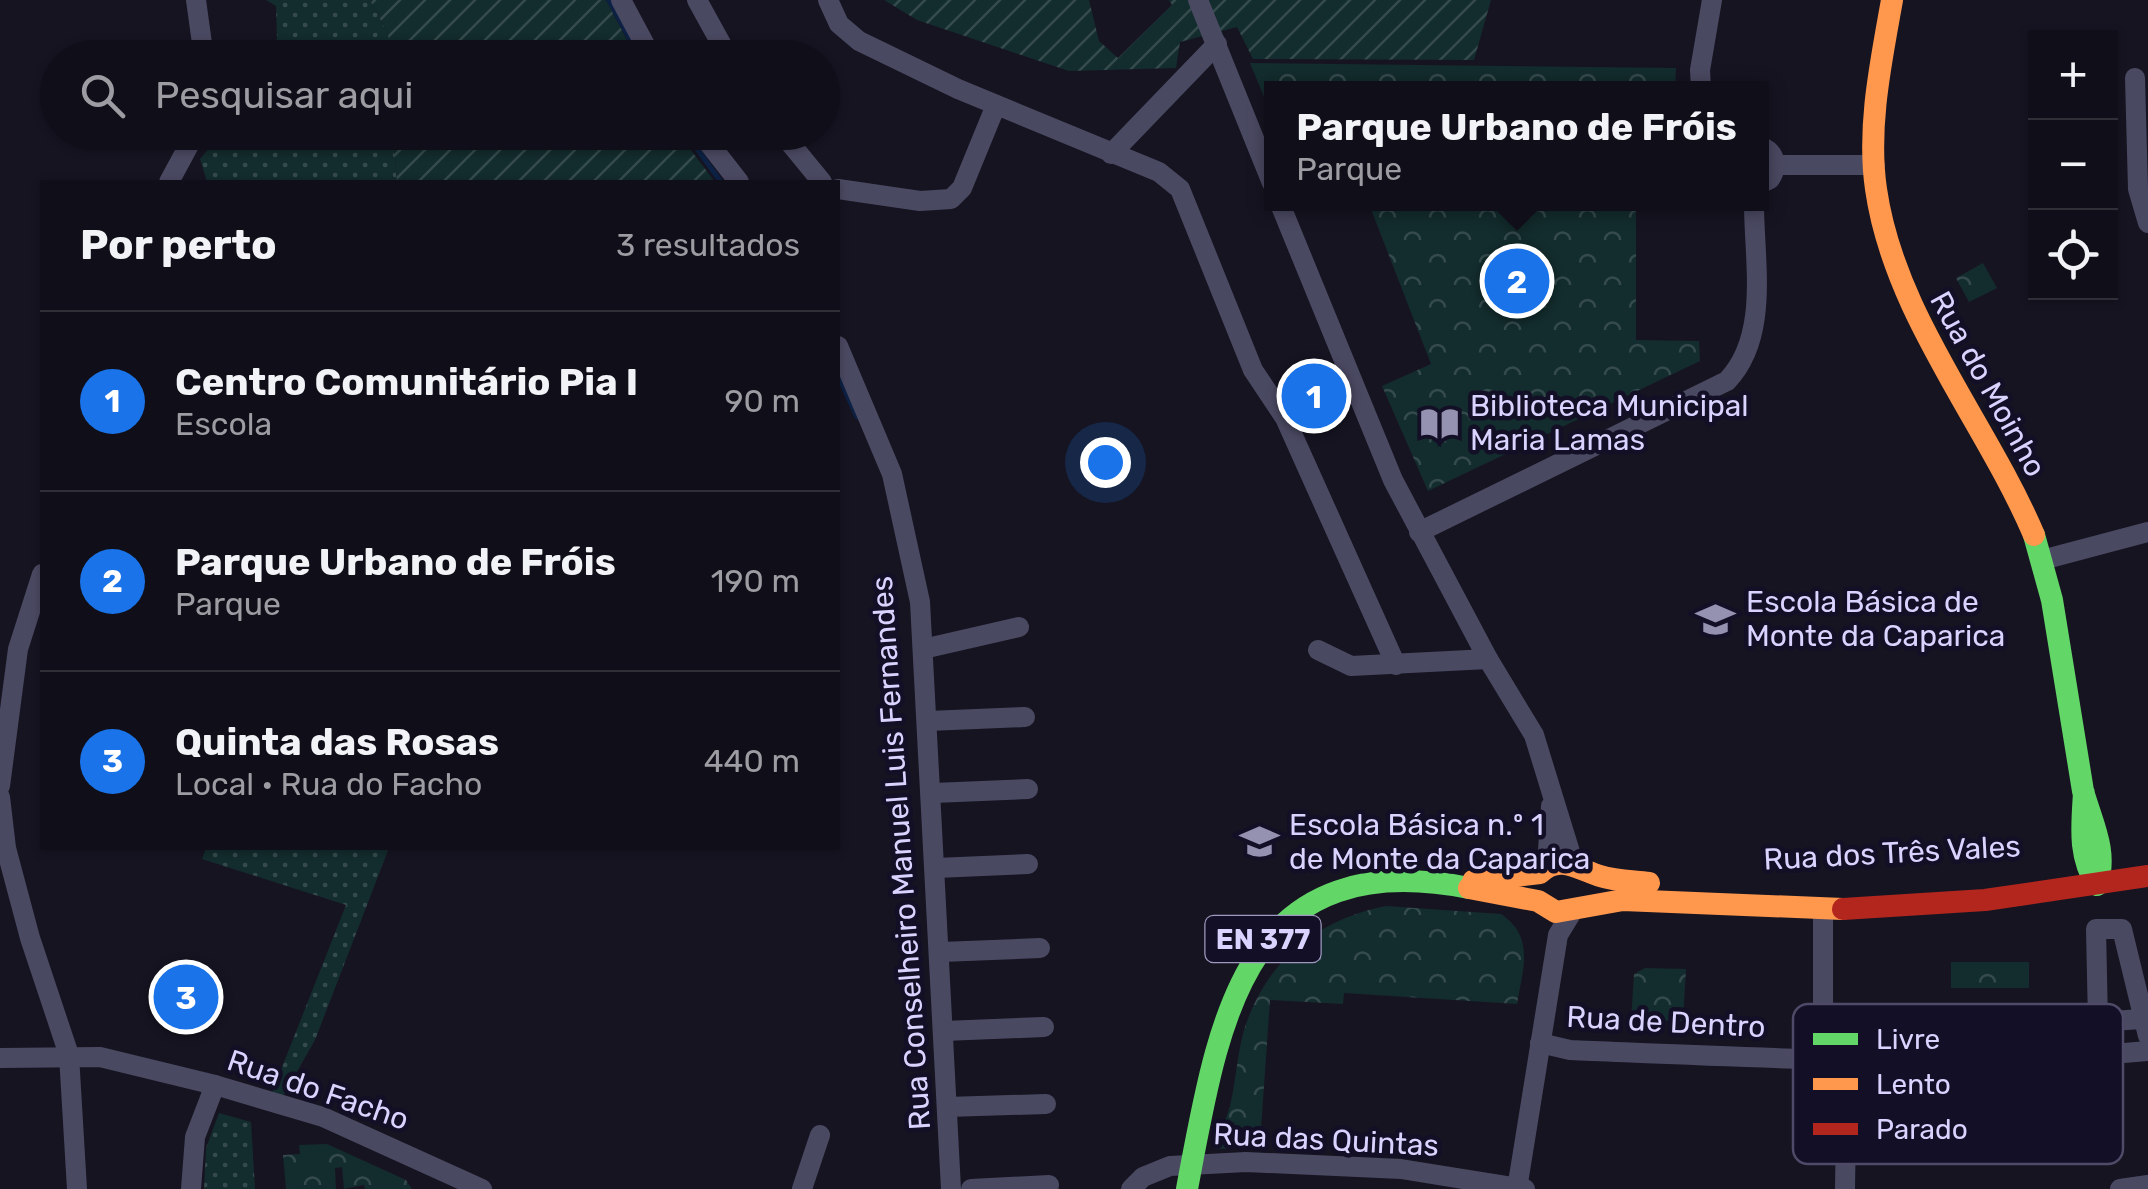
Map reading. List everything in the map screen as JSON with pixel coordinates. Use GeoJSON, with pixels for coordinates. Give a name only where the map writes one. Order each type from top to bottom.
{"type":"FeatureCollection","features":[{"type":"Feature","properties":{"kind":"main road","name":"Rua do Moinho"},"geometry":{"type":"LineString","coordinates":[[1892,0],[1875,165],[1880,211],[1904,291],[2006,474],[2042,560],[2060,639],[2084,793],[2081,836],[2096,874]]}},
{"type":"Feature","properties":{"kind":"main road","name":"Rua dos Três Vales"},"geometry":{"type":"LineString","coordinates":[[1187,1189],[1222,1012],[1245,964],[1268,933],[1324,897],[1364,884],[1404,880],[1455,883],[1541,904],[1562,914],[1620,900],[1823,909],[1944,905],[2148,860]]}},
{"type":"Feature","properties":{"kind":"main road","name":"Rua dos Três Vales"},"geometry":{"type":"LineString","coordinates":[[1455,883],[1543,870],[1565,862],[1622,882],[1823,891],[2096,874],[2148,876]]}},
{"type":"Feature","properties":{"kind":"main road"},"geometry":{"type":"LineString","coordinates":[[1576,910],[1588,888],[1577,867]]}},
{"type":"Feature","properties":{"kind":"main road"},"geometry":{"type":"LineString","coordinates":[[1541,904],[1535,892],[1543,870]]}},
{"type":"Feature","properties":{"kind":"street"},"geometry":{"type":"LineString","coordinates":[[196,0],[202,40]]}},
{"type":"Feature","properties":{"kind":"street"},"geometry":{"type":"LineString","coordinates":[[621,0],[642,40]]}},
{"type":"Feature","properties":{"kind":"street"},"geometry":{"type":"LineString","coordinates":[[697,0],[720,40]]}},
{"type":"Feature","properties":{"kind":"street"},"geometry":{"type":"LineString","coordinates":[[828,0],[839,24],[858,42],[1166,176],[1184,196],[1253,370],[1285,418],[1396,664]]}},
{"type":"Feature","properties":{"kind":"street"},"geometry":{"type":"LineString","coordinates":[[1198,0],[1264,162]]}},
{"type":"Feature","properties":{"kind":"street"},"geometry":{"type":"LineString","coordinates":[[1701,81],[1712,0]]}},
{"type":"Feature","properties":{"kind":"street"},"geometry":{"type":"LineString","coordinates":[[1111,154],[1217,44]]}},
{"type":"Feature","properties":{"kind":"street"},"geometry":{"type":"LineString","coordinates":[[2136,78],[2138,189],[2148,223]]}},
{"type":"Feature","properties":{"kind":"street"},"geometry":{"type":"LineString","coordinates":[[840,189],[920,201],[951,199],[962,188],[996,105]]}},
{"type":"Feature","properties":{"kind":"street"},"geometry":{"type":"LineString","coordinates":[[170,180],[186,150]]}},
{"type":"Feature","properties":{"kind":"street"},"geometry":{"type":"LineString","coordinates":[[714,150],[737,180]]}},
{"type":"Feature","properties":{"kind":"street"},"geometry":{"type":"LineString","coordinates":[[796,150],[820,180]]}},
{"type":"Feature","properties":{"kind":"street"},"geometry":{"type":"LineString","coordinates":[[1769,153],[1775,165],[1769,180]]}},
{"type":"Feature","properties":{"kind":"street"},"geometry":{"type":"LineString","coordinates":[[1775,165],[1875,165]]}},
{"type":"Feature","properties":{"kind":"street"},"geometry":{"type":"LineString","coordinates":[[1283,211],[1378,446],[1419,532],[1534,734],[1577,867]]}},
{"type":"Feature","properties":{"kind":"street"},"geometry":{"type":"LineString","coordinates":[[1419,532],[1726,381],[1748,352],[1754,329],[1754,211]]}},
{"type":"Feature","properties":{"kind":"street","name":"Rua Conselheiro Manuel Luis Fernandes"},"geometry":{"type":"LineString","coordinates":[[840,351],[892,474],[909,540],[923,649],[933,793],[951,1189]]}},
{"type":"Feature","properties":{"kind":"street"},"geometry":{"type":"LineString","coordinates":[[2042,560],[2148,532]]}},
{"type":"Feature","properties":{"kind":"street"},"geometry":{"type":"LineString","coordinates":[[0,786],[9,648],[40,578]]}},
{"type":"Feature","properties":{"kind":"street"},"geometry":{"type":"LineString","coordinates":[[923,649],[1019,627]]}},
{"type":"Feature","properties":{"kind":"street"},"geometry":{"type":"LineString","coordinates":[[1318,650],[1351,666],[1488,659]]}},
{"type":"Feature","properties":{"kind":"street"},"geometry":{"type":"LineString","coordinates":[[928,721],[1025,717]]}},
{"type":"Feature","properties":{"kind":"street"},"geometry":{"type":"LineString","coordinates":[[933,793],[1028,788]]}},
{"type":"Feature","properties":{"kind":"street"},"geometry":{"type":"LineString","coordinates":[[1543,870],[1552,794]]}},
{"type":"Feature","properties":{"kind":"street"},"geometry":{"type":"LineString","coordinates":[[0,798],[6,848],[30,938],[69,1055],[77,1189]]}},
{"type":"Feature","properties":{"kind":"street"},"geometry":{"type":"LineString","coordinates":[[936,868],[1028,864]]}},
{"type":"Feature","properties":{"kind":"street"},"geometry":{"type":"LineString","coordinates":[[1541,904],[1558,935]]}},
{"type":"Feature","properties":{"kind":"street"},"geometry":{"type":"LineString","coordinates":[[1823,909],[1823,1004]]}},
{"type":"Feature","properties":{"kind":"street"},"geometry":{"type":"LineString","coordinates":[[1519,1188],[1558,935],[1576,910]]}},
{"type":"Feature","properties":{"kind":"street"},"geometry":{"type":"LineString","coordinates":[[2098,1004],[2096,930],[2122,929],[2144,1028]]}},
{"type":"Feature","properties":{"kind":"street"},"geometry":{"type":"LineString","coordinates":[[941,952],[1040,948]]}},
{"type":"Feature","properties":{"kind":"street"},"geometry":{"type":"LineString","coordinates":[[944,1032],[1044,1027]]}},
{"type":"Feature","properties":{"kind":"street","name":"Rua de Dentro"},"geometry":{"type":"LineString","coordinates":[[1540,1043],[1570,1050],[1793,1059]]}},
{"type":"Feature","properties":{"kind":"street","name":"Rua de Dentro"},"geometry":{"type":"LineString","coordinates":[[2123,1053],[2148,1051]]}},
{"type":"Feature","properties":{"kind":"street","name":"Rua do Facho"},"geometry":{"type":"LineString","coordinates":[[0,1058],[100,1056],[215,1086],[323,1117],[437,1180],[482,1189]]}},
{"type":"Feature","properties":{"kind":"street"},"geometry":{"type":"LineString","coordinates":[[191,1189],[195,1137],[215,1086]]}},
{"type":"Feature","properties":{"kind":"street"},"geometry":{"type":"LineString","coordinates":[[947,1107],[1046,1104]]}},
{"type":"Feature","properties":{"kind":"street"},"geometry":{"type":"LineString","coordinates":[[802,1189],[820,1135]]}},
{"type":"Feature","properties":{"kind":"street","name":"Rua das Quintas"},"geometry":{"type":"LineString","coordinates":[[1131,1189],[1162,1168],[1246,1162],[1401,1169],[1519,1188]]}},
{"type":"Feature","properties":{"kind":"street"},"geometry":{"type":"LineString","coordinates":[[1845,1164],[1845,1189]]}},
{"type":"Feature","properties":{"kind":"street"},"geometry":{"type":"LineString","coordinates":[[970,1189],[1050,1185]]}},
{"type":"Feature","properties":{"kind":"street"},"geometry":{"type":"LineString","coordinates":[[2120,1189],[2148,1185]]}},
{"type":"Feature","properties":{"kind":"green space"},"geometry":{"type":"Polygon","coordinates":[[[266,0],[370,0],[389,40],[276,40],[276,6],[266,0]]]}},
{"type":"Feature","properties":{"kind":"green space"},"geometry":{"type":"Polygon","coordinates":[[[370,0],[606,0],[627,40],[389,40],[370,0]]]}},
{"type":"Feature","properties":{"kind":"green space"},"geometry":{"type":"Polygon","coordinates":[[[884,0],[1089,0],[1099,41],[1118,58],[1172,5],[1169,0],[1491,0],[1474,60],[1253,59],[1237,27],[1180,42],[1176,68],[1069,71],[917,20],[884,0]]]}},
{"type":"Feature","properties":{"kind":"green space"},"geometry":{"type":"Polygon","coordinates":[[[1250,63],[1676,68],[1675,81],[1264,81],[1264,97],[1250,63]]]}},
{"type":"Feature","properties":{"kind":"green space"},"geometry":{"type":"Polygon","coordinates":[[[208,150],[394,150],[397,180],[206,180],[200,159],[208,150]]]}},
{"type":"Feature","properties":{"kind":"green space"},"geometry":{"type":"Polygon","coordinates":[[[394,150],[691,150],[713,180],[397,180],[394,150]]]}},
{"type":"Feature","properties":{"kind":"green space"},"geometry":{"type":"Polygon","coordinates":[[[1372,211],[1636,211],[1636,340],[1699,341],[1700,361],[1428,491],[1382,386],[1431,364],[1372,211]]]}},
{"type":"Feature","properties":{"kind":"green space"},"geometry":{"type":"Polygon","coordinates":[[[1983,263],[1997,288],[1969,302],[1956,278],[1983,263]]]}},
{"type":"Feature","properties":{"kind":"green space"},"geometry":{"type":"Polygon","coordinates":[[[205,850],[388,850],[315,1040],[282,1098],[271,1095],[346,905],[202,859],[205,850]]]}},
{"type":"Feature","properties":{"kind":"green space"},"geometry":{"type":"Polygon","coordinates":[[[1386,906],[1501,914],[1512,923],[1523,943],[1524,966],[1517,1004],[1344,993],[1343,1004],[1270,1000],[1261,1129],[1246,1132],[1243,1148],[1215,1149],[1230,1106],[1244,1030],[1266,983],[1297,947],[1316,933],[1386,906]]]}},
{"type":"Feature","properties":{"kind":"green space"},"geometry":{"type":"Polygon","coordinates":[[[1951,962],[2029,962],[2029,988],[1951,988],[1951,962]]]}},
{"type":"Feature","properties":{"kind":"green space"},"geometry":{"type":"Polygon","coordinates":[[[1645,968],[1686,969],[1683,1021],[1631,1020],[1634,974],[1645,968]]]}},
{"type":"Feature","properties":{"kind":"green space"},"geometry":{"type":"Polygon","coordinates":[[[219,1113],[251,1122],[255,1189],[204,1189],[206,1148],[219,1113]]]}},
{"type":"Feature","properties":{"kind":"green space"},"geometry":{"type":"Polygon","coordinates":[[[327,1144],[406,1180],[412,1189],[365,1189],[364,1185],[344,1189],[342,1167],[335,1168],[336,1189],[286,1189],[283,1155],[300,1154],[299,1145],[327,1144]]]}},
{"type":"Feature","properties":{"kind":"waterway"},"geometry":{"type":"LineString","coordinates":[[609,0],[630,40]]}},
{"type":"Feature","properties":{"kind":"waterway"},"geometry":{"type":"LineString","coordinates":[[698,150],[720,180]]}},
{"type":"Feature","properties":{"kind":"waterway"},"geometry":{"type":"LineString","coordinates":[[840,379],[857,417]]}},
{"type":"Feature","properties":{"kind":"traffic: fast"},"geometry":{"type":"LineString","coordinates":[[2034,535],[2052,600],[2083,791],[2087,803],[2094,826],[2100,849],[2097,885],[2084,852],[2082,829],[2083,817],[2083,805],[2084,793]]}},
{"type":"Feature","properties":{"kind":"traffic: fast"},"geometry":{"type":"LineString","coordinates":[[1187,1189],[1213,1064],[1231,1007],[1256,958],[1289,919],[1335,892],[1394,881],[1469,888]]}},
{"type":"Feature","properties":{"kind":"traffic: slow"},"geometry":{"type":"LineString","coordinates":[[1892,0],[1876,94],[1873,142],[1876,189],[1886,235],[1921,324],[2034,535]]}},
{"type":"Feature","properties":{"kind":"traffic: slow"},"geometry":{"type":"LineString","coordinates":[[1473,881],[1540,873],[1554,864],[1562,864],[1606,878],[1649,883]]}},
{"type":"Feature","properties":{"kind":"traffic: slow"},"geometry":{"type":"LineString","coordinates":[[1469,888],[1538,901],[1556,912],[1623,900],[1843,909]]}},
{"type":"Feature","properties":{"kind":"traffic: jam"},"geometry":{"type":"LineString","coordinates":[[1843,909],[1985,900],[2148,876]]}},
{"type":"Feature","properties":{"kind":"place","name":"Parque Urbano de Fróis"},"geometry":{"type":"Point","coordinates":[1517,281]}},
{"type":"Feature","properties":{"kind":"place","name":"Centro Comunitário Pia I"},"geometry":{"type":"Point","coordinates":[1314,396]}},
{"type":"Feature","properties":{"kind":"place","name":"Biblioteca Municipal Maria Lamas"},"geometry":{"type":"Point","coordinates":[1440,423]}},
{"type":"Feature","properties":{"kind":"place","name":"Escola Básica de Monte da Caparica"},"geometry":{"type":"Point","coordinates":[1716,619]}},
{"type":"Feature","properties":{"kind":"place","name":"Escola Básica n.º 1 de Monte da Caparica"},"geometry":{"type":"Point","coordinates":[1259,842]}},
{"type":"Feature","properties":{"kind":"place","name":"Quinta das Rosas"},"geometry":{"type":"Point","coordinates":[186,997]}}]}
